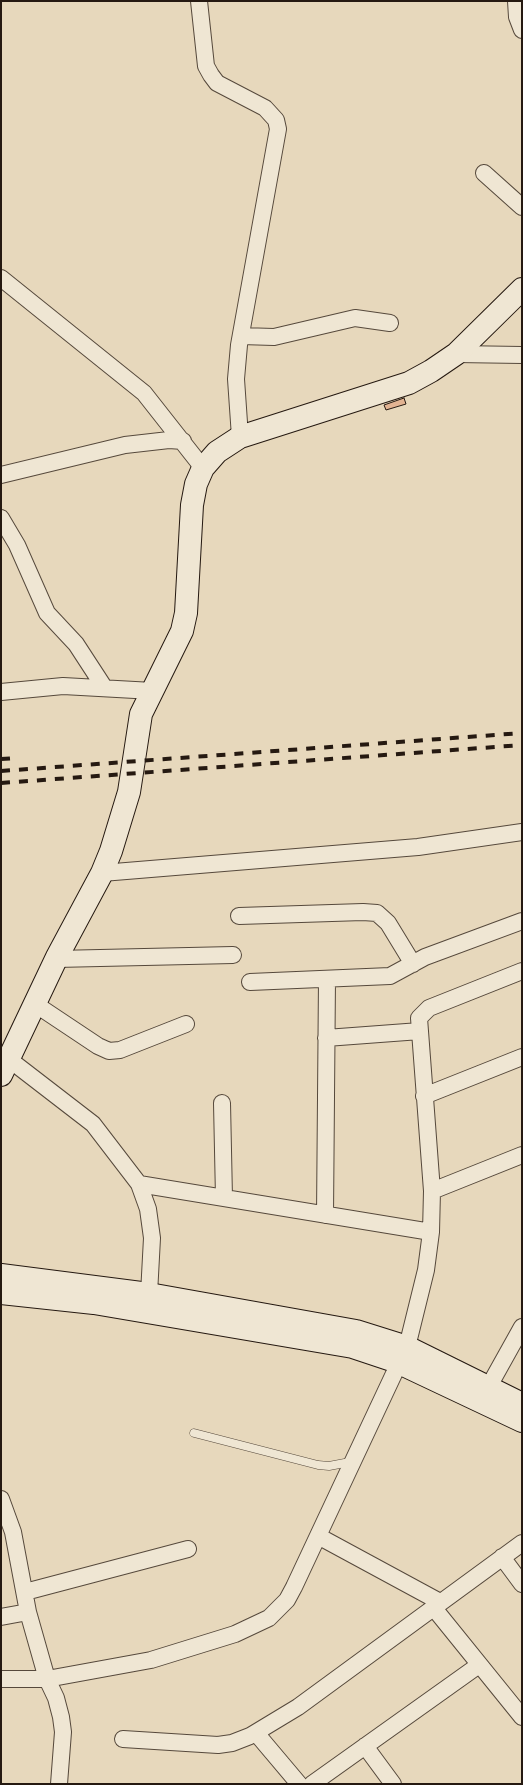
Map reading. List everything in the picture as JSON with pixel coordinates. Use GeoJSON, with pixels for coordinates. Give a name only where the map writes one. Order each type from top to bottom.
{"type":"FeatureCollection","features":[{"type":"Feature","properties":{"kind":"main road"},"geometry":{"type":"LineString","coordinates":[[6,1068],[56,959],[102,873],[129,792],[141,714],[182,631],[186,613],[192,505],[196,484],[203,468],[217,452],[240,437],[409,383],[431,371],[456,354],[522,289]]}},
{"type":"Feature","properties":{"kind":"main road"},"geometry":{"type":"LineString","coordinates":[[1,1275],[149,1294],[356,1331],[522,1421]]}},
{"type":"Feature","properties":{"kind":"main road"},"geometry":{"type":"LineString","coordinates":[[1,1293],[94,1303],[403,1355],[488,1388],[522,1404]]}},
{"type":"Feature","properties":{"kind":"street"},"geometry":{"type":"LineString","coordinates":[[199,1],[206,66],[211,75],[217,82],[265,108],[276,120],[278,129],[241,336],[236,379],[240,437]]}},
{"type":"Feature","properties":{"kind":"street"},"geometry":{"type":"LineString","coordinates":[[516,1],[517,17],[522,30]]}},
{"type":"Feature","properties":{"kind":"street"},"geometry":{"type":"LineString","coordinates":[[484,173],[522,207]]}},
{"type":"Feature","properties":{"kind":"street"},"geometry":{"type":"LineString","coordinates":[[2,282],[144,393],[183,440],[203,468]]}},
{"type":"Feature","properties":{"kind":"street"},"geometry":{"type":"LineString","coordinates":[[241,336],[274,337],[355,318],[390,322]]}},
{"type":"Feature","properties":{"kind":"street"},"geometry":{"type":"LineString","coordinates":[[456,354],[522,354]]}},
{"type":"Feature","properties":{"kind":"street"},"geometry":{"type":"LineString","coordinates":[[1,475],[125,446],[183,440]]}},
{"type":"Feature","properties":{"kind":"street"},"geometry":{"type":"LineString","coordinates":[[1,518],[17,545],[47,613],[76,644],[104,687]]}},
{"type":"Feature","properties":{"kind":"street"},"geometry":{"type":"LineString","coordinates":[[1,692],[30,691],[63,686],[153,691]]}},
{"type":"Feature","properties":{"kind":"street"},"geometry":{"type":"LineString","coordinates":[[102,873],[418,847],[522,832]]}},
{"type":"Feature","properties":{"kind":"street"},"geometry":{"type":"LineString","coordinates":[[239,916],[377,913],[388,923],[413,964]]}},
{"type":"Feature","properties":{"kind":"street"},"geometry":{"type":"LineString","coordinates":[[250,982],[380,978],[398,973],[425,957],[522,921]]}},
{"type":"Feature","properties":{"kind":"street"},"geometry":{"type":"LineString","coordinates":[[56,959],[234,954]]}},
{"type":"Feature","properties":{"kind":"street"},"geometry":{"type":"LineString","coordinates":[[1,1679],[47,1679],[151,1660],[254,1626],[274,1614],[287,1600],[403,1355],[426,1270],[431,1232],[432,1191],[419,1018],[429,1008],[522,971]]}},
{"type":"Feature","properties":{"kind":"street"},"geometry":{"type":"LineString","coordinates":[[325,1215],[327,979]]}},
{"type":"Feature","properties":{"kind":"street"},"geometry":{"type":"LineString","coordinates":[[35,1004],[98,1046],[109,1051],[120,1050],[186,1024]]}},
{"type":"Feature","properties":{"kind":"street"},"geometry":{"type":"LineString","coordinates":[[326,1038],[420,1031]]}},
{"type":"Feature","properties":{"kind":"street"},"geometry":{"type":"LineString","coordinates":[[424,1096],[522,1057]]}},
{"type":"Feature","properties":{"kind":"street"},"geometry":{"type":"LineString","coordinates":[[6,1068],[93,1124],[139,1184],[148,1209],[152,1238],[149,1294]]}},
{"type":"Feature","properties":{"kind":"street"},"geometry":{"type":"LineString","coordinates":[[222,1102],[224,1198]]}},
{"type":"Feature","properties":{"kind":"street"},"geometry":{"type":"LineString","coordinates":[[432,1191],[521,1158]]}},
{"type":"Feature","properties":{"kind":"street"},"geometry":{"type":"LineString","coordinates":[[139,1184],[431,1232]]}},
{"type":"Feature","properties":{"kind":"street"},"geometry":{"type":"LineString","coordinates":[[488,1388],[522,1327]]}},
{"type":"Feature","properties":{"kind":"street"},"geometry":{"type":"LineString","coordinates":[[1,1499],[13,1532],[28,1612],[47,1679],[56,1698],[61,1717],[63,1732],[59,1784]]}},
{"type":"Feature","properties":{"kind":"street"},"geometry":{"type":"LineString","coordinates":[[318,1536],[437,1605],[479,1665],[522,1718]]}},
{"type":"Feature","properties":{"kind":"street"},"geometry":{"type":"LineString","coordinates":[[123,1739],[218,1745],[242,1740],[298,1707],[522,1543]]}},
{"type":"Feature","properties":{"kind":"street"},"geometry":{"type":"LineString","coordinates":[[25,1592],[188,1548]]}},
{"type":"Feature","properties":{"kind":"street"},"geometry":{"type":"LineString","coordinates":[[502,1557],[522,1584]]}},
{"type":"Feature","properties":{"kind":"street"},"geometry":{"type":"LineString","coordinates":[[1,1617],[28,1612]]}},
{"type":"Feature","properties":{"kind":"street"},"geometry":{"type":"LineString","coordinates":[[312,1784],[479,1665]]}},
{"type":"Feature","properties":{"kind":"street"},"geometry":{"type":"LineString","coordinates":[[256,1733],[299,1784]]}},
{"type":"Feature","properties":{"kind":"street"},"geometry":{"type":"LineString","coordinates":[[365,1746],[393,1784]]}},
{"type":"Feature","properties":{"kind":"lane"},"geometry":{"type":"LineString","coordinates":[[194,1433],[318,1465],[340,1465],[354,1460]]}},
{"type":"Feature","properties":{"kind":"building"},"geometry":{"type":"Polygon","coordinates":[[[404,398],[406,404],[386,410],[384,405],[404,398]]]}},
{"type":"Feature","properties":{"kind":"railway"},"geometry":{"type":"LineString","coordinates":[[1,771],[522,733]]}},
{"type":"Feature","properties":{"kind":"railway"},"geometry":{"type":"LineString","coordinates":[[1,783],[522,745]]}},
{"type":"Feature","properties":{"kind":"railway"},"geometry":{"type":"LineString","coordinates":[[1,759],[16,758]]}}]}
